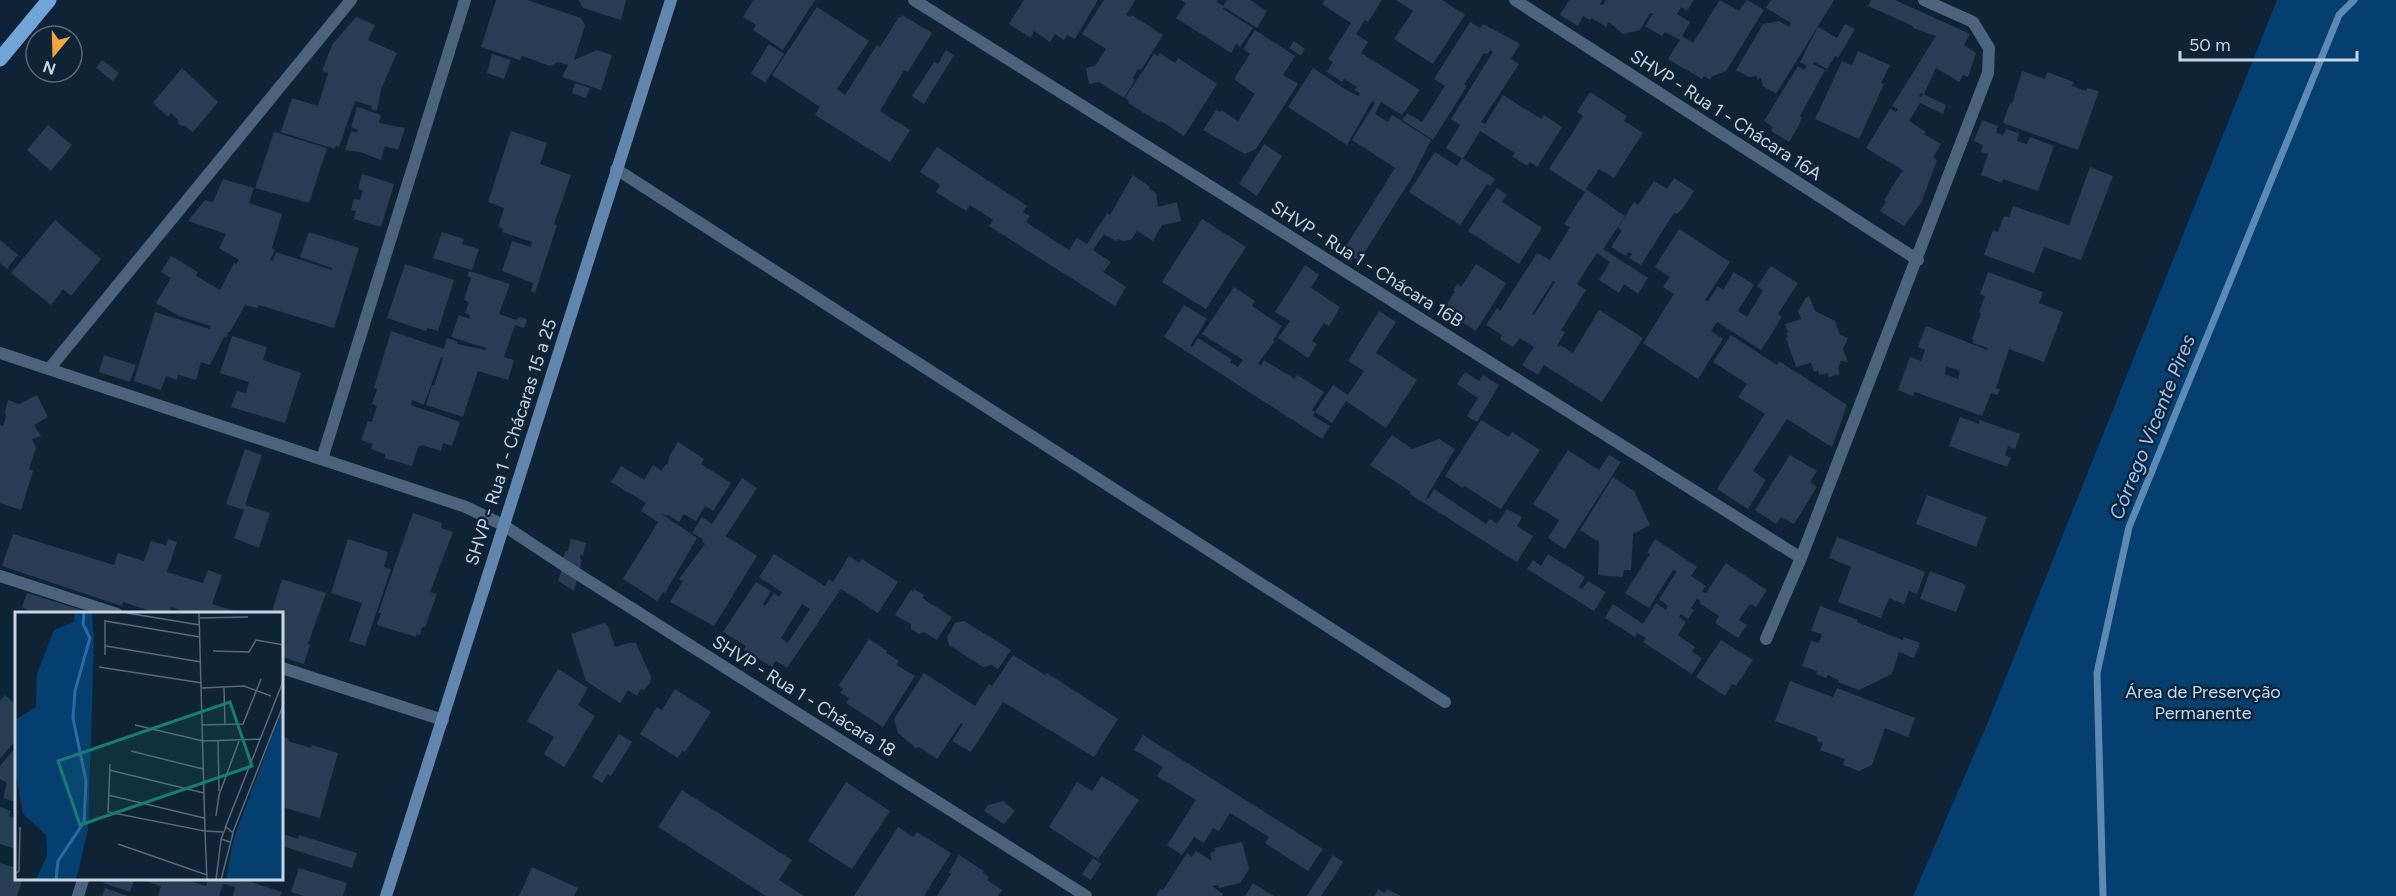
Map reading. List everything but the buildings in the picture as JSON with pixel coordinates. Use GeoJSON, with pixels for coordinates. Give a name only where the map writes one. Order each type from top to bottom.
{"type":"FeatureCollection","features":[{"type":"Feature","properties":{"kind":"main road"},"geometry":{"type":"LineString","coordinates":[[0,59],[50,0]]}},
{"type":"Feature","properties":{"kind":"street"},"geometry":{"type":"LineString","coordinates":[[49,369],[351,0]]}},
{"type":"Feature","properties":{"kind":"street"},"geometry":{"type":"LineString","coordinates":[[322,459],[465,0]]}},
{"type":"Feature","properties":{"kind":"street","name":"SHVP - Rua 1 - Chácaras 15 a 25"},"geometry":{"type":"LineString","coordinates":[[386,896],[671,0]]}},
{"type":"Feature","properties":{"kind":"street","name":"SHVP - Rua 1 - Chácara 16B"},"geometry":{"type":"LineString","coordinates":[[914,0],[1801,558]]}},
{"type":"Feature","properties":{"kind":"street","name":"SHVP - Rua 1 - Chácara 16A"},"geometry":{"type":"LineString","coordinates":[[1515,0],[1918,260]]}},
{"type":"Feature","properties":{"kind":"street"},"geometry":{"type":"LineString","coordinates":[[1766,639],[1801,558],[1918,260],[1988,73],[1989,48],[1973,22],[1924,0]]}},
{"type":"Feature","properties":{"kind":"street"},"geometry":{"type":"LineString","coordinates":[[616,169],[1445,702]]}},
{"type":"Feature","properties":{"kind":"street","name":"SHVP - Rua 1 - Chácara 18"},"geometry":{"type":"LineString","coordinates":[[0,353],[466,507],[503,525],[575,573],[1086,896]]}},
{"type":"Feature","properties":{"kind":"street"},"geometry":{"type":"LineString","coordinates":[[0,576],[111,612]]}},
{"type":"Feature","properties":{"kind":"street"},"geometry":{"type":"LineString","coordinates":[[284,669],[443,720]]}},
{"type":"Feature","properties":{"kind":"street"},"geometry":{"type":"LineString","coordinates":[[78,896],[82,881]]}},
{"type":"Feature","properties":{"kind":"green space","name":"Área de Preservção Permanente"},"geometry":{"type":"Polygon","coordinates":[[[2277,0],[2396,0],[2396,896],[1913,896],[1988,722],[2277,0]]]}},
{"type":"Feature","properties":{"kind":"waterway","name":"Córrego Vicente Pires"},"geometry":{"type":"LineString","coordinates":[[2103,896],[2097,673],[2129,527],[2339,15],[2354,0]]}}]}
